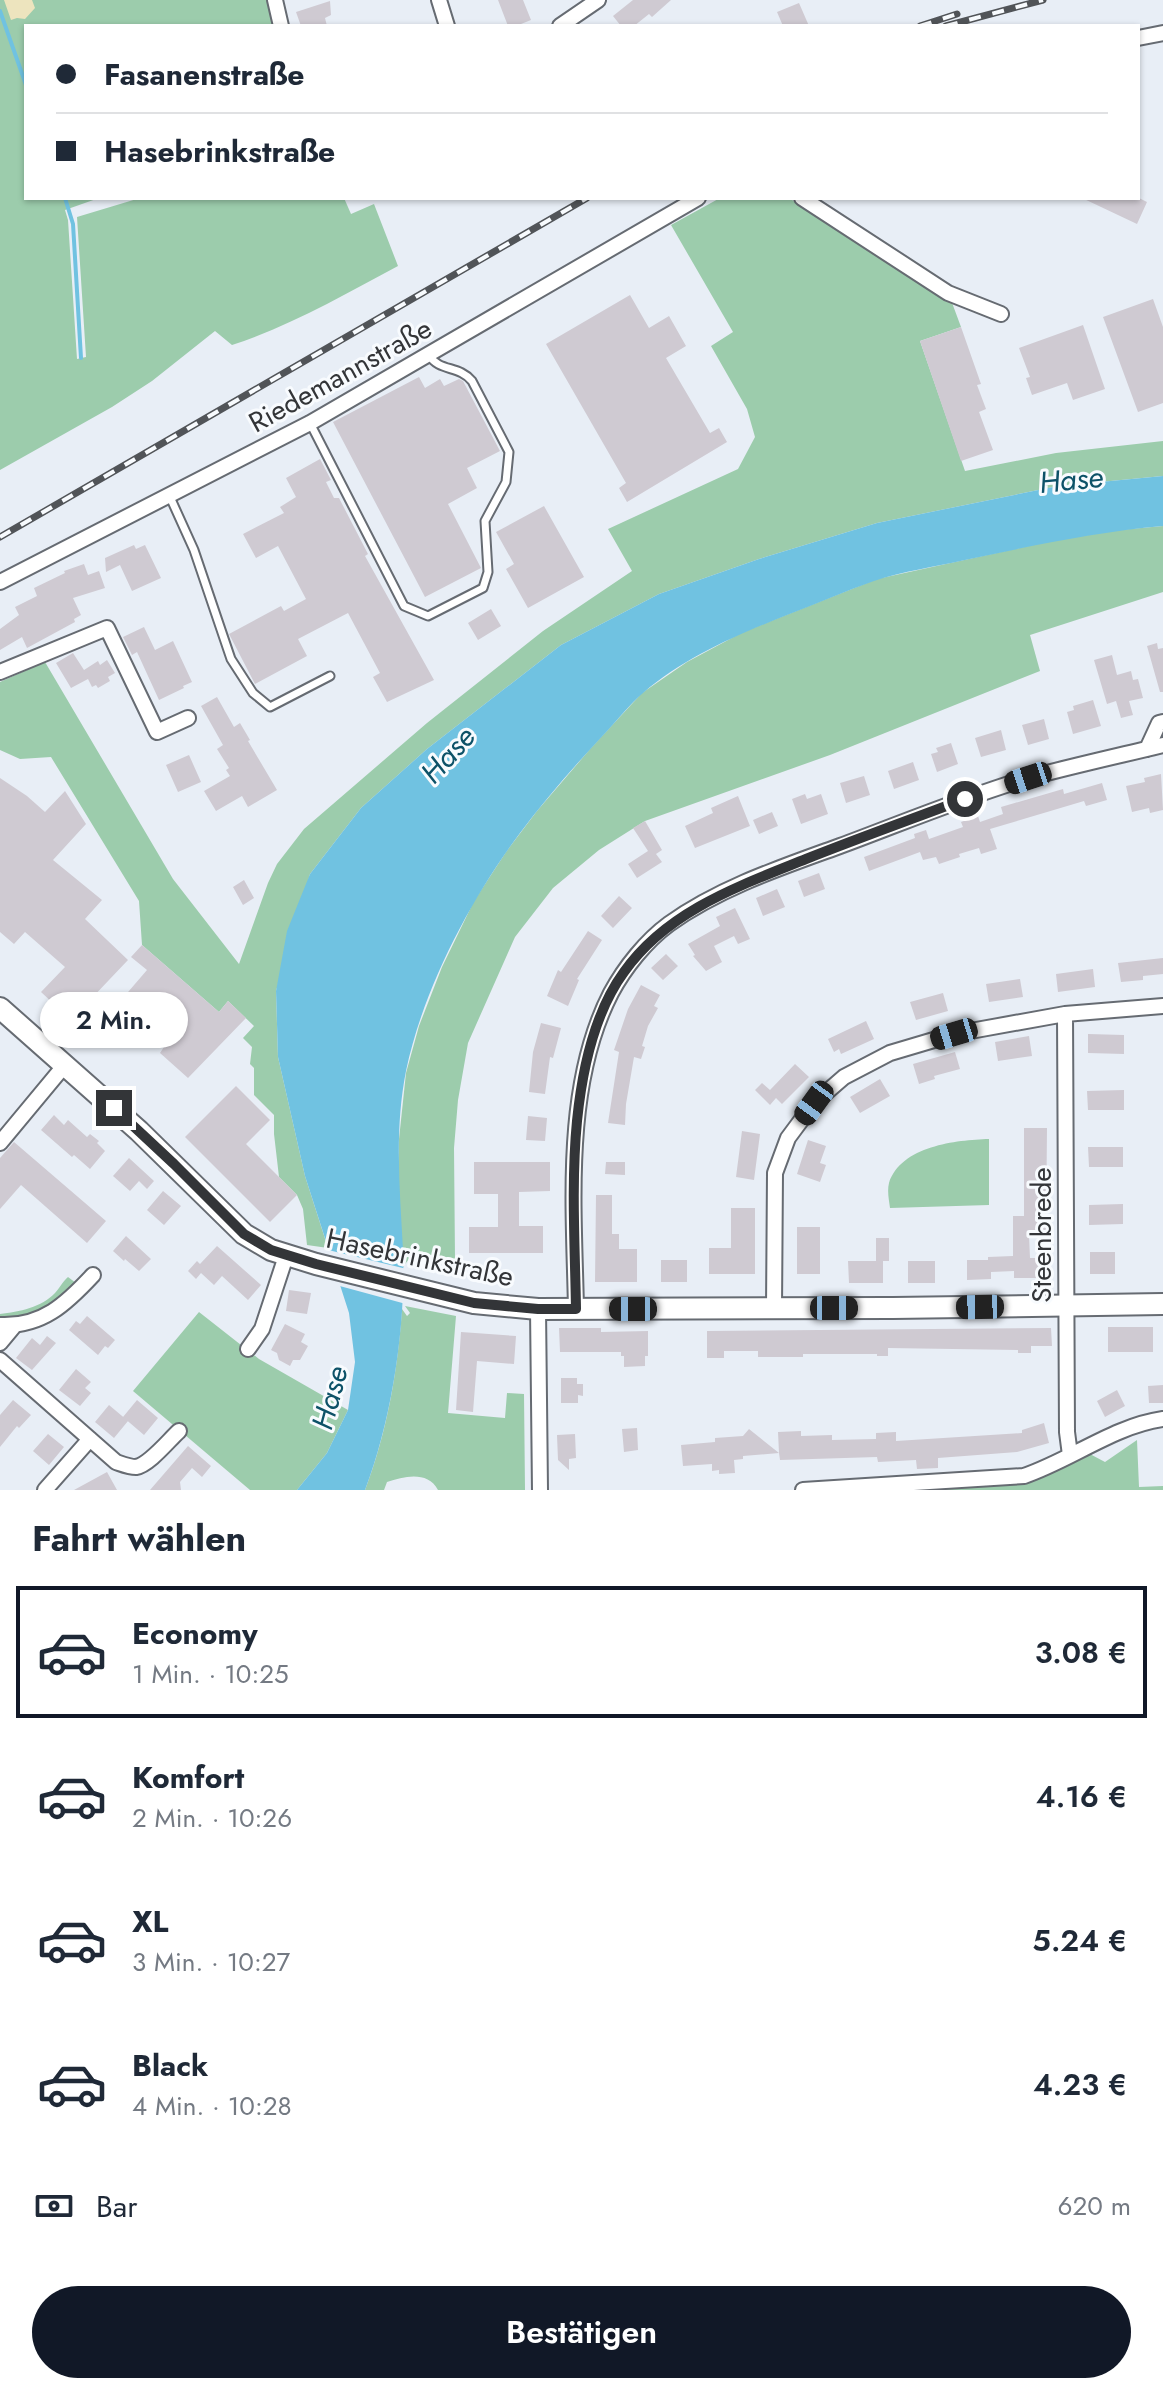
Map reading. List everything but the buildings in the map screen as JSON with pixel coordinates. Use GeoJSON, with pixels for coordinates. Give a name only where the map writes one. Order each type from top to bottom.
{"type":"FeatureCollection","features":[{"type":"Feature","properties":{"kind":"street"},"geometry":{"type":"LineString","coordinates":[[275,0],[281,24]]}},
{"type":"Feature","properties":{"kind":"street"},"geometry":{"type":"LineString","coordinates":[[439,0],[446,24]]}},
{"type":"Feature","properties":{"kind":"street"},"geometry":{"type":"LineString","coordinates":[[563,24],[598,0]]}},
{"type":"Feature","properties":{"kind":"street"},"geometry":{"type":"LineString","coordinates":[[1140,38],[1163,33]]}},
{"type":"Feature","properties":{"kind":"street","name":"Riedemannstraße"},"geometry":{"type":"LineString","coordinates":[[0,582],[310,423],[695,200]]}},
{"type":"Feature","properties":{"kind":"street"},"geometry":{"type":"LineString","coordinates":[[805,200],[948,293],[1001,314]]}},
{"type":"Feature","properties":{"kind":"street"},"geometry":{"type":"LineString","coordinates":[[0,672],[107,628],[157,732],[188,718]]}},
{"type":"Feature","properties":{"kind":"street"},"geometry":{"type":"LineString","coordinates":[[1147,749],[1159,723],[1163,722]]}},
{"type":"Feature","properties":{"kind":"street"},"geometry":{"type":"LineString","coordinates":[[576,1309],[575,1148],[582,1086],[597,1028],[610,995],[640,951],[668,925],[704,902],[791,865],[1028,778],[1163,745]]}},
{"type":"Feature","properties":{"kind":"street"},"geometry":{"type":"LineString","coordinates":[[774,1308],[775,1173],[788,1138],[814,1103],[844,1077],[890,1053],[954,1034],[1065,1014],[1163,1006]]}},
{"type":"Feature","properties":{"kind":"street","name":"Hasebrinkstraße"},"geometry":{"type":"LineString","coordinates":[[0,1008],[148,1139],[244,1234],[286,1256],[316,1264],[474,1303],[538,1309],[1163,1304]]}},
{"type":"Feature","properties":{"kind":"street","name":"Steenbrede"},"geometry":{"type":"LineString","coordinates":[[1065,1014],[1067,1432],[1070,1455]]}},
{"type":"Feature","properties":{"kind":"street"},"geometry":{"type":"LineString","coordinates":[[0,1143],[64,1066]]}},
{"type":"Feature","properties":{"kind":"street"},"geometry":{"type":"LineString","coordinates":[[248,1349],[266,1320],[286,1256]]}},
{"type":"Feature","properties":{"kind":"street"},"geometry":{"type":"LineString","coordinates":[[0,1343],[7,1325],[31,1323],[52,1314],[69,1302],[93,1275]]}},
{"type":"Feature","properties":{"kind":"street"},"geometry":{"type":"LineString","coordinates":[[538,1309],[540,1490]]}},
{"type":"Feature","properties":{"kind":"street"},"geometry":{"type":"LineString","coordinates":[[0,1360],[116,1462],[137,1467],[145,1464],[179,1431]]}},
{"type":"Feature","properties":{"kind":"street"},"geometry":{"type":"LineString","coordinates":[[803,1490],[1013,1478],[1045,1469],[1141,1424],[1163,1419]]}},
{"type":"Feature","properties":{"kind":"street"},"geometry":{"type":"LineString","coordinates":[[45,1490],[90,1439]]}},
{"type":"Feature","properties":{"kind":"lane"},"geometry":{"type":"LineString","coordinates":[[310,423],[404,606],[428,616],[483,588],[488,572],[485,521],[506,482],[509,452],[465,372],[439,365],[429,355]]}},
{"type":"Feature","properties":{"kind":"lane"},"geometry":{"type":"LineString","coordinates":[[170,497],[194,550],[231,659],[253,693],[270,707],[330,676]]}},
{"type":"Feature","properties":{"kind":"green space"},"geometry":{"type":"Polygon","coordinates":[[[0,0],[269,0],[275,24],[24,24],[24,200],[93,200],[65,210],[77,359],[86,357],[77,217],[133,200],[345,200],[351,214],[374,204],[398,266],[275,329],[232,345],[215,331],[152,381],[112,407],[0,470],[0,0]]]}},
{"type":"Feature","properties":{"kind":"green space"},"geometry":{"type":"Polygon","coordinates":[[[716,200],[792,200],[951,300],[961,327],[920,341],[965,471],[1056,453],[1163,441],[1163,476],[1058,486],[877,523],[659,594],[561,645],[427,749],[361,808],[310,874],[276,991],[278,1057],[305,1176],[328,1248],[307,1245],[303,1209],[297,1195],[279,1177],[274,1115],[254,1095],[254,1068],[250,1064],[252,1047],[243,1038],[254,1026],[228,1001],[219,1012],[142,945],[139,901],[51,757],[20,759],[0,750],[0,682],[45,662],[173,879],[239,964],[277,864],[304,829],[427,723],[543,631],[632,571],[608,529],[738,469],[755,437],[747,409],[711,346],[733,332],[671,225],[716,200]]]}},
{"type":"Feature","properties":{"kind":"green space"},"geometry":{"type":"Polygon","coordinates":[[[1163,526],[1163,592],[1030,635],[1040,671],[830,755],[645,821],[599,850],[553,888],[515,937],[468,1043],[454,1148],[455,1259],[414,1252],[403,1267],[398,1186],[406,1073],[419,1026],[442,967],[474,901],[506,852],[537,811],[642,693],[687,662],[743,632],[877,579],[1051,541],[1163,526]]]}},
{"type":"Feature","properties":{"kind":"green space"},"geometry":{"type":"Polygon","coordinates":[[[989,1139],[989,1205],[890,1208],[889,1183],[905,1161],[917,1153],[946,1144],[989,1139]]]}},
{"type":"Feature","properties":{"kind":"green space"},"geometry":{"type":"Polygon","coordinates":[[[68,1277],[76,1283],[51,1306],[24,1318],[0,1320],[0,1314],[44,1302],[68,1277]]]}},
{"type":"Feature","properties":{"kind":"green space"},"geometry":{"type":"Polygon","coordinates":[[[405,1306],[456,1316],[448,1413],[505,1418],[507,1393],[524,1394],[525,1490],[438,1490],[428,1480],[416,1477],[387,1482],[384,1490],[365,1490],[380,1446],[390,1401],[402,1309],[407,1316],[410,1313],[405,1306]]]}},
{"type":"Feature","properties":{"kind":"green space"},"geometry":{"type":"Polygon","coordinates":[[[199,1312],[259,1359],[348,1410],[327,1453],[297,1490],[250,1490],[133,1391],[199,1312]]]}},
{"type":"Feature","properties":{"kind":"green space"},"geometry":{"type":"Polygon","coordinates":[[[1137,1440],[1139,1487],[1163,1486],[1163,1490],[889,1490],[1026,1482],[1088,1453],[1105,1462],[1137,1440]]]}},
{"type":"Feature","properties":{"kind":"sand"},"geometry":{"type":"Polygon","coordinates":[[[4,0],[32,0],[35,8],[25,19],[11,20],[4,0]]]}},
{"type":"Feature","properties":{"kind":"water","name":"Hase"},"geometry":{"type":"Polygon","coordinates":[[[1163,476],[1163,526],[1064,540],[885,578],[712,648],[676,668],[643,693],[562,780],[501,859],[466,916],[436,977],[414,1040],[400,1116],[403,1279],[399,1341],[390,1403],[365,1490],[297,1490],[327,1453],[348,1410],[355,1362],[349,1313],[305,1176],[278,1057],[276,991],[287,931],[310,874],[361,808],[427,749],[561,645],[659,594],[877,523],[1058,486],[1163,476]]]}},
{"type":"Feature","properties":{"kind":"pier"},"geometry":{"type":"Polygon","coordinates":[[[324,1249],[407,1269],[406,1304],[336,1285],[324,1249]]]}},
{"type":"Feature","properties":{"kind":"waterway"},"geometry":{"type":"LineString","coordinates":[[0,11],[24,79]]}},
{"type":"Feature","properties":{"kind":"waterway"},"geometry":{"type":"LineString","coordinates":[[66,200],[73,224],[81,358]]}},
{"type":"Feature","properties":{"kind":"railway"},"geometry":{"type":"LineString","coordinates":[[953,24],[1043,0]]}},
{"type":"Feature","properties":{"kind":"railway"},"geometry":{"type":"LineString","coordinates":[[926,24],[957,14]]}},
{"type":"Feature","properties":{"kind":"railway"},"geometry":{"type":"LineString","coordinates":[[0,537],[584,200]]}},
{"type":"Feature","properties":{"kind":"route"},"geometry":{"type":"LineString","coordinates":[[114,1108],[244,1234],[271,1250],[474,1303],[576,1309],[577,1120],[597,1028],[623,973],[640,951],[668,925],[704,902],[825,851],[965,799]]}}]}
